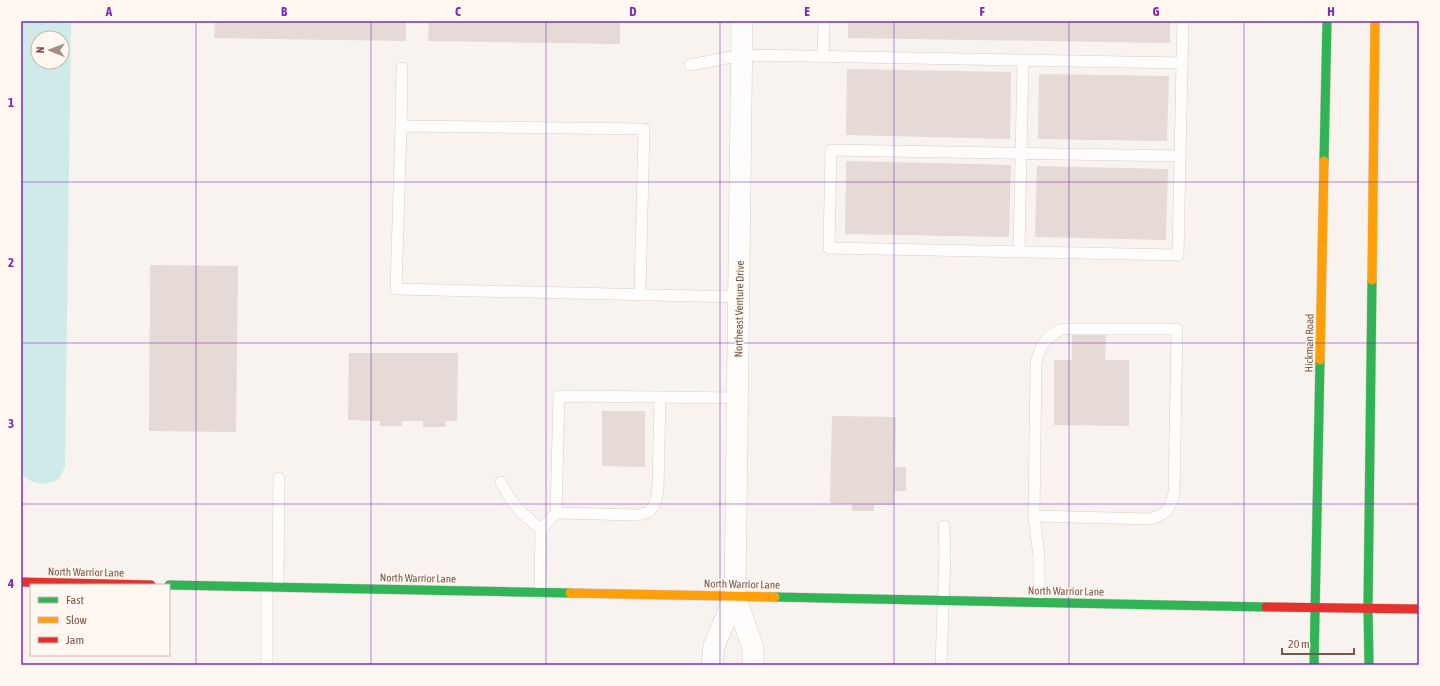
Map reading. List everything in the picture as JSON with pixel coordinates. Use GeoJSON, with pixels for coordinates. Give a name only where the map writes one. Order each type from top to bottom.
{"type":"FeatureCollection","features":[{"type":"Feature","properties":{"kind":"main road","name":"Hickman Road"},"geometry":{"type":"LineString","coordinates":[[1314,665],[1327,21]]}},
{"type":"Feature","properties":{"kind":"main road"},"geometry":{"type":"LineString","coordinates":[[1369,665],[1368,607],[1375,21]]}},
{"type":"Feature","properties":{"kind":"main road","name":"North Warrior Lane"},"geometry":{"type":"LineString","coordinates":[[21,582],[108,584]]}},
{"type":"Feature","properties":{"kind":"main road","name":"North Warrior Lane"},"geometry":{"type":"LineString","coordinates":[[170,585],[1419,609]]}},
{"type":"Feature","properties":{"kind":"street","name":"Northeast Venture Drive"},"geometry":{"type":"LineString","coordinates":[[736,596],[742,21]]}},
{"type":"Feature","properties":{"kind":"street"},"geometry":{"type":"LineString","coordinates":[[712,665],[714,646],[736,596]]}},
{"type":"Feature","properties":{"kind":"street"},"geometry":{"type":"LineString","coordinates":[[736,596],[753,648],[753,665]]}},
{"type":"Feature","properties":{"kind":"lane"},"geometry":{"type":"LineString","coordinates":[[823,57],[824,21]]}},
{"type":"Feature","properties":{"kind":"lane"},"geometry":{"type":"LineString","coordinates":[[1180,156],[830,150],[829,248],[1178,255],[1183,21]]}},
{"type":"Feature","properties":{"kind":"lane"},"geometry":{"type":"LineString","coordinates":[[690,65],[742,55],[1182,63]]}},
{"type":"Feature","properties":{"kind":"lane"},"geometry":{"type":"LineString","coordinates":[[1019,252],[1023,60]]}},
{"type":"Feature","properties":{"kind":"lane"},"geometry":{"type":"LineString","coordinates":[[402,68],[396,289],[739,297]]}},
{"type":"Feature","properties":{"kind":"lane"},"geometry":{"type":"LineString","coordinates":[[401,126],[644,129],[640,294]]}},
{"type":"Feature","properties":{"kind":"lane"},"geometry":{"type":"LineString","coordinates":[[1034,516],[1150,519],[1163,514],[1170,507],[1174,493],[1177,329],[1062,329],[1048,336],[1039,350],[1036,364],[1034,516],[1039,556],[1039,602]]}},
{"type":"Feature","properties":{"kind":"lane"},"geometry":{"type":"LineString","coordinates":[[540,593],[541,529],[556,513],[559,396],[738,398]]}},
{"type":"Feature","properties":{"kind":"lane"},"geometry":{"type":"LineString","coordinates":[[556,513],[638,515],[649,512],[655,504],[658,490],[660,397]]}},
{"type":"Feature","properties":{"kind":"lane"},"geometry":{"type":"LineString","coordinates":[[267,665],[279,478]]}},
{"type":"Feature","properties":{"kind":"lane"},"geometry":{"type":"LineString","coordinates":[[501,482],[508,497],[521,513],[541,529]]}},
{"type":"Feature","properties":{"kind":"lane"},"geometry":{"type":"LineString","coordinates":[[941,665],[945,553],[944,526]]}},
{"type":"Feature","properties":{"kind":"water"},"geometry":{"type":"Polygon","coordinates":[[[22,21],[71,21],[65,467],[59,479],[43,484],[35,483],[21,474],[22,21]]]}},
{"type":"Feature","properties":{"kind":"building"},"geometry":{"type":"Polygon","coordinates":[[[215,21],[406,21],[406,41],[214,38],[215,21]]]}},
{"type":"Feature","properties":{"kind":"building"},"geometry":{"type":"Polygon","coordinates":[[[429,21],[620,21],[620,44],[428,41],[429,21]]]}},
{"type":"Feature","properties":{"kind":"building"},"geometry":{"type":"Polygon","coordinates":[[[848,21],[1170,21],[1170,43],[848,38],[848,21]]]}},
{"type":"Feature","properties":{"kind":"building"},"geometry":{"type":"Polygon","coordinates":[[[847,69],[1011,72],[1010,139],[846,135],[847,69]]]}},
{"type":"Feature","properties":{"kind":"building"},"geometry":{"type":"Polygon","coordinates":[[[1039,74],[1169,76],[1167,141],[1038,139],[1039,74]]]}},
{"type":"Feature","properties":{"kind":"building"},"geometry":{"type":"Polygon","coordinates":[[[846,161],[1011,165],[1009,237],[845,234],[846,161]]]}},
{"type":"Feature","properties":{"kind":"building"},"geometry":{"type":"Polygon","coordinates":[[[1037,166],[1168,169],[1166,240],[1035,237],[1037,166]]]}},
{"type":"Feature","properties":{"kind":"building"},"geometry":{"type":"Polygon","coordinates":[[[150,265],[238,266],[236,432],[149,431],[150,265]]]}},
{"type":"Feature","properties":{"kind":"building"},"geometry":{"type":"Polygon","coordinates":[[[1072,331],[1106,331],[1105,360],[1129,360],[1129,426],[1054,425],[1054,360],[1072,360],[1072,331]]]}},
{"type":"Feature","properties":{"kind":"building"},"geometry":{"type":"Polygon","coordinates":[[[349,353],[458,353],[457,421],[446,421],[446,427],[423,427],[423,421],[402,421],[402,426],[380,426],[380,421],[348,420],[349,353]]]}},
{"type":"Feature","properties":{"kind":"building"},"geometry":{"type":"Polygon","coordinates":[[[602,411],[645,411],[645,467],[602,466],[602,411]]]}},
{"type":"Feature","properties":{"kind":"building"},"geometry":{"type":"Polygon","coordinates":[[[832,416],[896,417],[895,467],[906,467],[906,491],[895,491],[894,505],[874,505],[874,511],[852,511],[852,504],[830,503],[832,416]]]}},
{"type":"Feature","properties":{"kind":"traffic: fast"},"geometry":{"type":"LineString","coordinates":[[1324,161],[1327,21]]}},
{"type":"Feature","properties":{"kind":"traffic: fast"},"geometry":{"type":"LineString","coordinates":[[1369,665],[1368,607],[1372,280]]}},
{"type":"Feature","properties":{"kind":"traffic: fast"},"geometry":{"type":"LineString","coordinates":[[1314,665],[1320,360]]}},
{"type":"Feature","properties":{"kind":"traffic: fast"},"geometry":{"type":"LineString","coordinates":[[170,585],[570,593]]}},
{"type":"Feature","properties":{"kind":"traffic: fast"},"geometry":{"type":"LineString","coordinates":[[775,597],[1266,607]]}},
{"type":"Feature","properties":{"kind":"traffic: slow"},"geometry":{"type":"LineString","coordinates":[[1372,280],[1375,21]]}},
{"type":"Feature","properties":{"kind":"traffic: slow"},"geometry":{"type":"LineString","coordinates":[[1320,360],[1324,161]]}},
{"type":"Feature","properties":{"kind":"traffic: slow"},"geometry":{"type":"LineString","coordinates":[[570,593],[775,597]]}},
{"type":"Feature","properties":{"kind":"traffic: jam"},"geometry":{"type":"LineString","coordinates":[[21,582],[108,584]]}},
{"type":"Feature","properties":{"kind":"traffic: jam"},"geometry":{"type":"LineString","coordinates":[[1266,607],[1419,609]]}}]}
